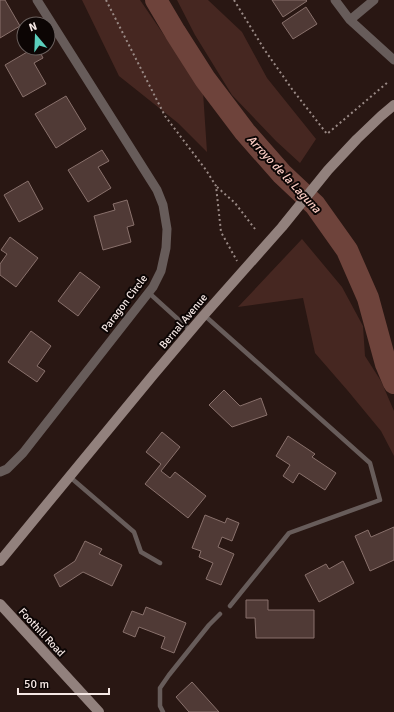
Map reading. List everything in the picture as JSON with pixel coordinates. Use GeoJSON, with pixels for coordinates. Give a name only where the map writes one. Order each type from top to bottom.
{"type":"FeatureCollection","features":[{"type":"Feature","properties":{"kind":"main road","name":"Bernal Avenue"},"geometry":{"type":"LineString","coordinates":[[0,561],[204,315],[282,227],[328,170],[357,139],[394,105]]}},
{"type":"Feature","properties":{"kind":"main road","name":"Foothill Road"},"geometry":{"type":"LineString","coordinates":[[0,604],[99,712]]}},
{"type":"Feature","properties":{"kind":"street","name":"Paragon Circle"},"geometry":{"type":"LineString","coordinates":[[0,472],[7,469],[23,453],[153,287],[161,270],[166,248],[167,229],[163,205],[157,190],[37,0]]}},
{"type":"Feature","properties":{"kind":"street"},"geometry":{"type":"LineString","coordinates":[[335,0],[350,20],[394,60]]}},
{"type":"Feature","properties":{"kind":"street"},"geometry":{"type":"LineString","coordinates":[[350,20],[374,0]]}},
{"type":"Feature","properties":{"kind":"lane"},"geometry":{"type":"LineString","coordinates":[[148,292],[191,331]]}},
{"type":"Feature","properties":{"kind":"lane"},"geometry":{"type":"LineString","coordinates":[[204,315],[370,463],[380,500],[289,533],[230,606]]}},
{"type":"Feature","properties":{"kind":"lane"},"geometry":{"type":"LineString","coordinates":[[70,476],[134,532],[142,552],[160,563]]}},
{"type":"Feature","properties":{"kind":"lane"},"geometry":{"type":"LineString","coordinates":[[164,712],[160,706],[160,688],[209,625],[220,614]]}},
{"type":"Feature","properties":{"kind":"path"},"geometry":{"type":"LineString","coordinates":[[106,0],[165,116],[206,170],[216,186],[235,203],[255,229]]}},
{"type":"Feature","properties":{"kind":"path"},"geometry":{"type":"LineString","coordinates":[[234,0],[264,49],[292,89],[327,134],[388,82]]}},
{"type":"Feature","properties":{"kind":"path"},"geometry":{"type":"LineString","coordinates":[[216,186],[221,232],[243,271]]}},
{"type":"Feature","properties":{"kind":"shaded area"},"geometry":{"type":"Polygon","coordinates":[[[82,0],[140,0],[203,92],[207,152],[178,123],[119,76],[82,0]]]}},
{"type":"Feature","properties":{"kind":"shaded area"},"geometry":{"type":"Polygon","coordinates":[[[177,0],[208,0],[242,32],[267,78],[316,139],[300,163],[276,141],[232,95],[195,35],[177,0]]]}},
{"type":"Feature","properties":{"kind":"shaded area"},"geometry":{"type":"Polygon","coordinates":[[[302,239],[342,287],[363,326],[365,356],[381,381],[394,411],[394,456],[381,431],[315,353],[303,298],[238,307],[302,239]]]}},
{"type":"Feature","properties":{"kind":"building"},"geometry":{"type":"Polygon","coordinates":[[[0,0],[5,0],[16,19],[16,28],[0,38],[0,0]]]}},
{"type":"Feature","properties":{"kind":"building"},"geometry":{"type":"Polygon","coordinates":[[[272,0],[306,0],[307,1],[283,17],[272,0]]]}},
{"type":"Feature","properties":{"kind":"building"},"geometry":{"type":"Polygon","coordinates":[[[306,7],[317,24],[293,39],[282,23],[306,7]]]}},
{"type":"Feature","properties":{"kind":"building"},"geometry":{"type":"Polygon","coordinates":[[[20,56],[42,56],[43,58],[34,63],[46,84],[23,97],[5,65],[20,56]]]}},
{"type":"Feature","properties":{"kind":"building"},"geometry":{"type":"Polygon","coordinates":[[[66,96],[86,129],[56,148],[35,114],[66,96]]]}},
{"type":"Feature","properties":{"kind":"building"},"geometry":{"type":"Polygon","coordinates":[[[102,150],[109,161],[98,167],[111,188],[88,202],[68,170],[102,150]]]}},
{"type":"Feature","properties":{"kind":"building"},"geometry":{"type":"Polygon","coordinates":[[[28,181],[43,209],[19,222],[4,195],[28,181]]]}},
{"type":"Feature","properties":{"kind":"building"},"geometry":{"type":"Polygon","coordinates":[[[127,200],[134,225],[127,227],[131,242],[103,250],[94,216],[115,210],[113,204],[127,200]]]}},
{"type":"Feature","properties":{"kind":"building"},"geometry":{"type":"Polygon","coordinates":[[[10,237],[38,258],[16,287],[0,275],[0,264],[7,254],[1,250],[10,237]]]}},
{"type":"Feature","properties":{"kind":"building"},"geometry":{"type":"Polygon","coordinates":[[[80,272],[100,287],[78,316],[58,301],[80,272]]]}},
{"type":"Feature","properties":{"kind":"building"},"geometry":{"type":"Polygon","coordinates":[[[31,331],[51,346],[37,366],[45,371],[37,382],[8,362],[31,331]]]}},
{"type":"Feature","properties":{"kind":"building"},"geometry":{"type":"Polygon","coordinates":[[[224,390],[240,406],[261,398],[267,415],[232,427],[209,405],[224,390]]]}},
{"type":"Feature","properties":{"kind":"building"},"geometry":{"type":"Polygon","coordinates":[[[162,432],[180,447],[161,471],[170,478],[175,472],[206,496],[188,518],[145,484],[161,464],[146,452],[162,432]]]}},
{"type":"Feature","properties":{"kind":"building"},"geometry":{"type":"Polygon","coordinates":[[[288,436],[315,454],[312,457],[336,473],[325,490],[299,473],[293,483],[283,476],[290,465],[276,456],[288,436]]]}},
{"type":"Feature","properties":{"kind":"building"},"geometry":{"type":"Polygon","coordinates":[[[205,515],[225,523],[227,518],[239,523],[232,541],[222,537],[218,547],[234,554],[221,585],[206,579],[213,563],[199,557],[201,551],[192,548],[205,515]]]}},
{"type":"Feature","properties":{"kind":"building"},"geometry":{"type":"Polygon","coordinates":[[[394,527],[394,560],[370,571],[355,536],[368,530],[371,537],[394,527]]]}},
{"type":"Feature","properties":{"kind":"building"},"geometry":{"type":"Polygon","coordinates":[[[85,541],[102,549],[99,554],[122,565],[112,586],[83,572],[60,587],[54,575],[75,561],[85,541]]]}},
{"type":"Feature","properties":{"kind":"building"},"geometry":{"type":"Polygon","coordinates":[[[343,561],[354,583],[319,602],[305,575],[326,564],[329,569],[343,561]]]}},
{"type":"Feature","properties":{"kind":"building"},"geometry":{"type":"Polygon","coordinates":[[[246,600],[268,600],[268,610],[314,610],[314,638],[256,638],[255,618],[246,618],[246,600]]]}},
{"type":"Feature","properties":{"kind":"building"},"geometry":{"type":"Polygon","coordinates":[[[146,607],[186,623],[174,653],[161,648],[165,637],[139,627],[135,637],[123,632],[132,611],[143,615],[146,607]]]}},
{"type":"Feature","properties":{"kind":"building"},"geometry":{"type":"Polygon","coordinates":[[[192,682],[219,712],[189,712],[176,697],[192,682]]]}},
{"type":"Feature","properties":{"kind":"waterway","name":"Arroyo de la Laguna"},"geometry":{"type":"LineString","coordinates":[[156,0],[205,79],[245,132],[282,174],[315,205],[347,250],[368,298],[386,364],[394,383]]}}]}
